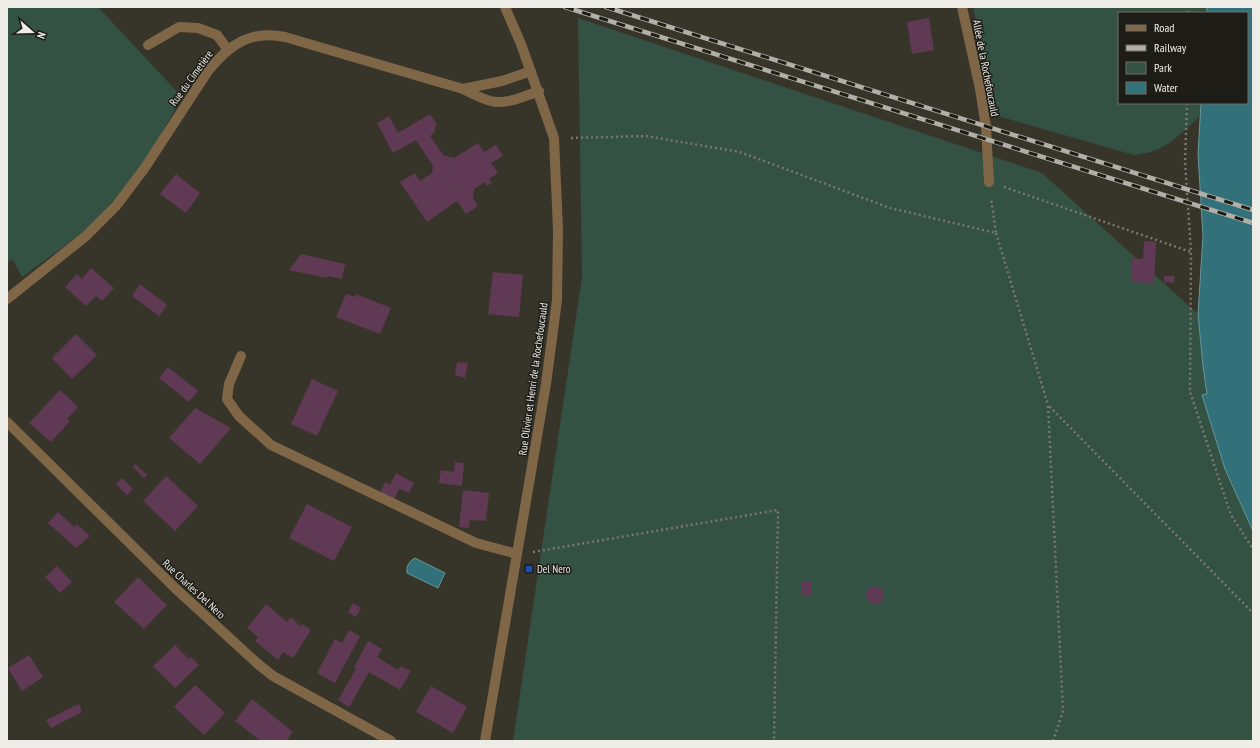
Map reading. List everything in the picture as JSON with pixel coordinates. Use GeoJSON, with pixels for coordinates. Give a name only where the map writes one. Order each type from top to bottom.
{"type":"FeatureCollection","features":[{"type":"Feature","properties":{"kind":"street","name":"Rue Olivier et Henri de la Rochefoucauld"},"geometry":{"type":"LineString","coordinates":[[485,741],[546,384],[557,300],[558,230],[554,138],[539,92],[505,7]]}},
{"type":"Feature","properties":{"kind":"street","name":"Allée de la Rochefoucauld"},"geometry":{"type":"LineString","coordinates":[[962,7],[980,89],[986,127],[988,182]]}},
{"type":"Feature","properties":{"kind":"street"},"geometry":{"type":"LineString","coordinates":[[148,45],[178,27],[198,28],[217,35],[228,50]]}},
{"type":"Feature","properties":{"kind":"street","name":"Rue du Cimetière"},"geometry":{"type":"LineString","coordinates":[[7,299],[86,236],[116,206],[144,169],[208,71],[228,50],[246,39],[260,35],[274,35],[463,89],[486,100],[495,102],[508,101],[539,92]]}},
{"type":"Feature","properties":{"kind":"street","name":"Rue du Cimetière"},"geometry":{"type":"LineString","coordinates":[[463,89],[502,81],[531,71]]}},
{"type":"Feature","properties":{"kind":"street"},"geometry":{"type":"LineString","coordinates":[[241,356],[228,384],[227,399],[239,416],[271,445],[476,543],[517,554]]}},
{"type":"Feature","properties":{"kind":"street","name":"Rue Charles Del Nero"},"geometry":{"type":"LineString","coordinates":[[7,422],[175,588],[258,664],[273,676],[391,741]]}},
{"type":"Feature","properties":{"kind":"path"},"geometry":{"type":"LineString","coordinates":[[1187,104],[1186,162],[1191,252],[1190,392],[1231,515],[1253,549]]}},
{"type":"Feature","properties":{"kind":"path"},"geometry":{"type":"LineString","coordinates":[[554,138],[646,136],[740,152],[890,208],[996,234]]}},
{"type":"Feature","properties":{"kind":"path"},"geometry":{"type":"LineString","coordinates":[[1053,741],[1063,711],[1048,405],[996,234],[988,182],[1191,252]]}},
{"type":"Feature","properties":{"kind":"path"},"geometry":{"type":"LineString","coordinates":[[1048,405],[1253,613]]}},
{"type":"Feature","properties":{"kind":"path"},"geometry":{"type":"LineString","coordinates":[[517,554],[778,510],[774,741]]}},
{"type":"Feature","properties":{"kind":"green space"},"geometry":{"type":"Polygon","coordinates":[[[7,7],[98,7],[182,97],[145,162],[92,226],[22,277],[12,259],[7,263],[7,7]]]}},
{"type":"Feature","properties":{"kind":"green space"},"geometry":{"type":"Polygon","coordinates":[[[973,7],[1207,7],[1207,12],[1118,12],[1118,104],[1201,104],[1199,117],[1177,137],[1162,147],[1144,154],[1134,155],[998,116],[973,7]]]}},
{"type":"Feature","properties":{"kind":"green space"},"geometry":{"type":"Polygon","coordinates":[[[578,18],[1042,173],[1198,314],[1207,394],[1202,395],[1225,469],[1253,531],[1253,741],[513,741],[582,277],[578,18]]]}},
{"type":"Feature","properties":{"kind":"water"},"geometry":{"type":"Polygon","coordinates":[[[1207,7],[1253,7],[1253,531],[1225,469],[1202,395],[1207,394],[1198,314],[1203,236],[1198,154],[1201,104],[1248,104],[1248,12],[1207,12],[1207,7]]]}},
{"type":"Feature","properties":{"kind":"water"},"geometry":{"type":"Polygon","coordinates":[[[415,558],[445,573],[438,588],[407,573],[408,564],[415,558]]]}},
{"type":"Feature","properties":{"kind":"building"},"geometry":{"type":"Polygon","coordinates":[[[929,18],[934,50],[912,54],[907,22],[929,18]]]}},
{"type":"Feature","properties":{"kind":"building"},"geometry":{"type":"Polygon","coordinates":[[[430,114],[437,125],[434,128],[435,130],[433,134],[430,136],[443,155],[454,158],[478,143],[484,152],[496,145],[503,156],[491,163],[498,173],[489,179],[492,183],[487,186],[485,182],[474,189],[473,198],[478,206],[466,214],[457,201],[427,222],[400,182],[415,173],[420,181],[432,173],[433,166],[416,140],[393,153],[377,123],[389,116],[398,133],[430,114]]]}},
{"type":"Feature","properties":{"kind":"building"},"geometry":{"type":"Polygon","coordinates":[[[176,174],[200,193],[186,213],[160,194],[176,174]]]}},
{"type":"Feature","properties":{"kind":"building"},"geometry":{"type":"Polygon","coordinates":[[[1144,241],[1156,242],[1154,283],[1131,282],[1132,258],[1143,259],[1144,241]]]}},
{"type":"Feature","properties":{"kind":"building"},"geometry":{"type":"Polygon","coordinates":[[[301,254],[345,264],[342,279],[328,276],[327,278],[289,270],[301,254]]]}},
{"type":"Feature","properties":{"kind":"building"},"geometry":{"type":"Polygon","coordinates":[[[91,268],[114,288],[102,301],[96,296],[86,306],[65,287],[77,274],[82,279],[91,268]]]}},
{"type":"Feature","properties":{"kind":"building"},"geometry":{"type":"Polygon","coordinates":[[[493,272],[523,275],[519,317],[488,314],[493,272]]]}},
{"type":"Feature","properties":{"kind":"building"},"geometry":{"type":"Polygon","coordinates":[[[1164,276],[1174,276],[1174,283],[1164,282],[1164,276]]]}},
{"type":"Feature","properties":{"kind":"building"},"geometry":{"type":"Polygon","coordinates":[[[140,284],[167,305],[159,316],[132,296],[140,284]]]}},
{"type":"Feature","properties":{"kind":"building"},"geometry":{"type":"Polygon","coordinates":[[[346,294],[355,297],[356,294],[391,308],[380,334],[336,317],[346,294]]]}},
{"type":"Feature","properties":{"kind":"building"},"geometry":{"type":"Polygon","coordinates":[[[76,334],[97,355],[72,379],[52,358],[76,334]]]}},
{"type":"Feature","properties":{"kind":"building"},"geometry":{"type":"Polygon","coordinates":[[[457,362],[468,363],[465,378],[455,375],[457,362]]]}},
{"type":"Feature","properties":{"kind":"building"},"geometry":{"type":"Polygon","coordinates":[[[168,367],[198,391],[189,402],[159,378],[168,367]]]}},
{"type":"Feature","properties":{"kind":"building"},"geometry":{"type":"Polygon","coordinates":[[[312,379],[338,391],[317,436],[291,424],[312,379]]]}},
{"type":"Feature","properties":{"kind":"building"},"geometry":{"type":"Polygon","coordinates":[[[60,390],[78,407],[67,419],[70,421],[51,442],[29,423],[60,390]]]}},
{"type":"Feature","properties":{"kind":"building"},"geometry":{"type":"Polygon","coordinates":[[[195,408],[231,428],[200,464],[169,438],[195,408]]]}},
{"type":"Feature","properties":{"kind":"building"},"geometry":{"type":"Polygon","coordinates":[[[455,462],[464,463],[462,486],[439,483],[441,470],[454,472],[455,462]]]}},
{"type":"Feature","properties":{"kind":"building"},"geometry":{"type":"Polygon","coordinates":[[[135,464],[147,475],[144,478],[133,467],[135,464]]]}},
{"type":"Feature","properties":{"kind":"building"},"geometry":{"type":"Polygon","coordinates":[[[396,473],[414,483],[409,493],[399,489],[394,499],[380,493],[385,482],[390,485],[396,473]]]}},
{"type":"Feature","properties":{"kind":"building"},"geometry":{"type":"Polygon","coordinates":[[[166,476],[198,506],[175,531],[143,501],[166,476]]]}},
{"type":"Feature","properties":{"kind":"building"},"geometry":{"type":"Polygon","coordinates":[[[122,478],[133,489],[127,495],[116,484],[122,478]]]}},
{"type":"Feature","properties":{"kind":"building"},"geometry":{"type":"Polygon","coordinates":[[[463,490],[489,493],[486,521],[470,520],[469,528],[459,527],[463,490]]]}},
{"type":"Feature","properties":{"kind":"building"},"geometry":{"type":"Polygon","coordinates":[[[307,504],[352,527],[334,561],[289,538],[307,504]]]}},
{"type":"Feature","properties":{"kind":"building"},"geometry":{"type":"Polygon","coordinates":[[[58,512],[74,527],[77,524],[90,536],[76,548],[48,523],[58,512]]]}},
{"type":"Feature","properties":{"kind":"building"},"geometry":{"type":"Polygon","coordinates":[[[57,566],[72,582],[60,593],[45,577],[57,566]]]}},
{"type":"Feature","properties":{"kind":"building"},"geometry":{"type":"Polygon","coordinates":[[[138,577],[167,605],[144,629],[114,602],[138,577]]]}},
{"type":"Feature","properties":{"kind":"building"},"geometry":{"type":"Polygon","coordinates":[[[801,582],[811,582],[811,595],[801,595],[801,582]]]}},
{"type":"Feature","properties":{"kind":"building"},"geometry":{"type":"Polygon","coordinates":[[[871,586],[879,586],[884,591],[882,602],[879,604],[871,604],[866,599],[866,591],[871,586]]]}},
{"type":"Feature","properties":{"kind":"building"},"geometry":{"type":"Polygon","coordinates":[[[353,603],[361,608],[356,617],[348,612],[353,603]]]}},
{"type":"Feature","properties":{"kind":"building"},"geometry":{"type":"Polygon","coordinates":[[[266,604],[287,622],[291,617],[300,626],[302,624],[311,630],[293,658],[283,652],[278,660],[255,641],[258,637],[247,628],[266,604]]]}},
{"type":"Feature","properties":{"kind":"building"},"geometry":{"type":"Polygon","coordinates":[[[349,630],[360,636],[335,683],[317,673],[335,639],[342,643],[349,630]]]}},
{"type":"Feature","properties":{"kind":"building"},"geometry":{"type":"Polygon","coordinates":[[[368,641],[382,649],[377,657],[398,670],[401,666],[411,671],[400,690],[369,672],[349,707],[338,700],[356,669],[354,667],[368,641]]]}},
{"type":"Feature","properties":{"kind":"building"},"geometry":{"type":"Polygon","coordinates":[[[175,645],[189,659],[191,657],[199,665],[175,688],[153,666],[175,645]]]}},
{"type":"Feature","properties":{"kind":"building"},"geometry":{"type":"Polygon","coordinates":[[[29,655],[43,677],[22,691],[8,668],[29,655]]]}},
{"type":"Feature","properties":{"kind":"building"},"geometry":{"type":"Polygon","coordinates":[[[195,685],[225,713],[204,735],[174,707],[195,685]]]}},
{"type":"Feature","properties":{"kind":"building"},"geometry":{"type":"Polygon","coordinates":[[[431,686],[467,707],[453,733],[416,712],[431,686]]]}},
{"type":"Feature","properties":{"kind":"building"},"geometry":{"type":"Polygon","coordinates":[[[252,699],[293,732],[286,741],[261,741],[235,721],[252,699]]]}},
{"type":"Feature","properties":{"kind":"building"},"geometry":{"type":"Polygon","coordinates":[[[79,704],[82,712],[51,728],[46,720],[79,704]]]}},
{"type":"Feature","properties":{"kind":"railway"},"geometry":{"type":"LineString","coordinates":[[565,7],[1253,223]]}},
{"type":"Feature","properties":{"kind":"railway"},"geometry":{"type":"LineString","coordinates":[[606,7],[1253,210]]}},
{"type":"Feature","properties":{"kind":"place","name":"Del Nero"},"geometry":{"type":"Point","coordinates":[529,569]}}]}
